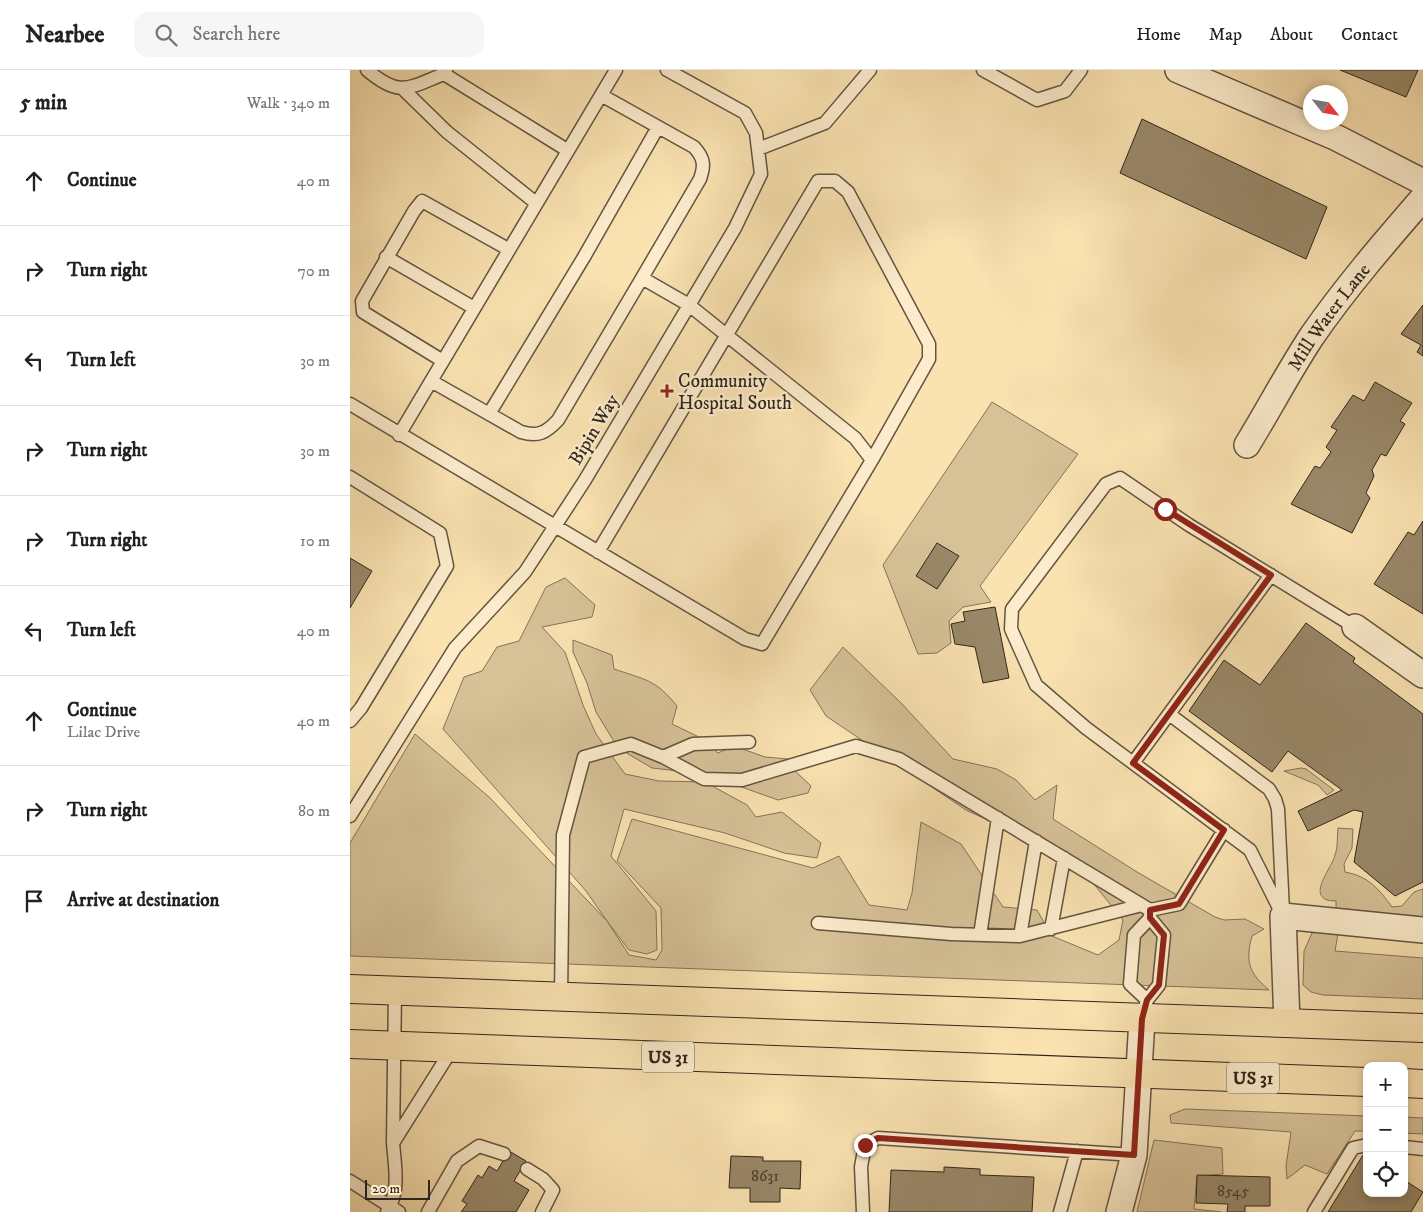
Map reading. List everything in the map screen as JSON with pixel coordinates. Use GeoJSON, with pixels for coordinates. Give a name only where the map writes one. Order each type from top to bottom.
{"type":"FeatureCollection","features":[{"type":"Feature","properties":{"kind":"main road"},"geometry":{"type":"LineString","coordinates":[[350,989],[561,997],[1145,1009],[1287,1023],[1423,1028]]}},
{"type":"Feature","properties":{"kind":"main road","name":"US 31"},"geometry":{"type":"LineString","coordinates":[[350,1044],[1363,1082]]}},
{"type":"Feature","properties":{"kind":"main road"},"geometry":{"type":"LineString","coordinates":[[1408,1083],[1423,1084]]}},
{"type":"Feature","properties":{"kind":"street"},"geometry":{"type":"LineString","coordinates":[[1178,70],[1337,138],[1423,182]]}},
{"type":"Feature","properties":{"kind":"street","name":"Mill Water Lane"},"geometry":{"type":"LineString","coordinates":[[1247,445],[1329,312],[1366,264],[1423,198]]}},
{"type":"Feature","properties":{"kind":"street"},"geometry":{"type":"LineString","coordinates":[[1355,627],[1423,676]]}},
{"type":"Feature","properties":{"kind":"street"},"geometry":{"type":"LineString","coordinates":[[1287,1023],[1284,916],[1423,930]]}},
{"type":"Feature","properties":{"kind":"street"},"geometry":{"type":"LineString","coordinates":[[1119,1212],[1134,1155],[1145,1009]]}},
{"type":"Feature","properties":{"kind":"lane"},"geometry":{"type":"LineString","coordinates":[[368,70],[382,82],[404,90],[447,132],[536,203]]}},
{"type":"Feature","properties":{"kind":"lane"},"geometry":{"type":"LineString","coordinates":[[399,434],[616,70]]}},
{"type":"Feature","properties":{"kind":"lane","name":"Bipin Way"},"geometry":{"type":"LineString","coordinates":[[350,816],[455,648],[525,572],[585,480],[735,228],[761,174],[756,133],[745,113],[666,70]]}},
{"type":"Feature","properties":{"kind":"lane"},"geometry":{"type":"LineString","coordinates":[[758,149],[826,122],[870,70]]}},
{"type":"Feature","properties":{"kind":"lane"},"geometry":{"type":"LineString","coordinates":[[983,70],[1038,100],[1065,91],[1081,70]]}},
{"type":"Feature","properties":{"kind":"lane"},"geometry":{"type":"LineString","coordinates":[[404,90],[445,72],[567,150]]}},
{"type":"Feature","properties":{"kind":"lane"},"geometry":{"type":"LineString","coordinates":[[431,382],[520,432],[535,436],[548,431],[558,420],[642,278],[700,179],[704,167],[702,156],[694,147],[601,94]]}},
{"type":"Feature","properties":{"kind":"lane"},"geometry":{"type":"LineString","coordinates":[[489,414],[584,257],[658,127]]}},
{"type":"Feature","properties":{"kind":"lane"},"geometry":{"type":"LineString","coordinates":[[350,404],[554,527],[745,639],[762,644],[872,460],[929,359],[928,344],[848,192],[835,181],[818,181],[598,552]]}},
{"type":"Feature","properties":{"kind":"lane"},"geometry":{"type":"LineString","coordinates":[[443,361],[363,312],[362,301],[386,258],[414,210],[422,201],[508,249]]}},
{"type":"Feature","properties":{"kind":"lane"},"geometry":{"type":"LineString","coordinates":[[386,258],[474,308]]}},
{"type":"Feature","properties":{"kind":"lane"},"geometry":{"type":"LineString","coordinates":[[642,278],[689,305],[855,438],[872,460]]}},
{"type":"Feature","properties":{"kind":"lane"},"geometry":{"type":"LineString","coordinates":[[350,477],[440,534],[447,566],[361,708],[350,721]]}},
{"type":"Feature","properties":{"kind":"lane"},"geometry":{"type":"LineString","coordinates":[[1284,916],[1250,850],[1086,728],[1036,685],[1011,629],[1012,608],[1106,484],[1120,478],[1189,524],[1355,627]]}},
{"type":"Feature","properties":{"kind":"lane"},"geometry":{"type":"LineString","coordinates":[[1133,763],[1271,575]]}},
{"type":"Feature","properties":{"kind":"lane"},"geometry":{"type":"LineString","coordinates":[[1169,714],[1269,789],[1275,799],[1278,808],[1284,916]]}},
{"type":"Feature","properties":{"kind":"lane"},"geometry":{"type":"LineString","coordinates":[[663,757],[693,744],[749,742]]}},
{"type":"Feature","properties":{"kind":"lane"},"geometry":{"type":"LineString","coordinates":[[561,997],[563,835],[584,757],[630,744],[663,757],[704,779],[742,780],[856,746],[899,759],[1064,858],[1147,911],[1164,935],[1159,985],[1145,1009],[1130,984],[1134,935],[1147,911]]}},
{"type":"Feature","properties":{"kind":"lane"},"geometry":{"type":"LineString","coordinates":[[980,935],[998,818]]}},
{"type":"Feature","properties":{"kind":"lane"},"geometry":{"type":"LineString","coordinates":[[818,924],[951,934],[1020,936],[1179,904],[1224,830]]}},
{"type":"Feature","properties":{"kind":"lane"},"geometry":{"type":"LineString","coordinates":[[1020,936],[1036,841]]}},
{"type":"Feature","properties":{"kind":"lane"},"geometry":{"type":"LineString","coordinates":[[1051,929],[1064,858]]}},
{"type":"Feature","properties":{"kind":"lane"},"geometry":{"type":"LineString","coordinates":[[350,1181],[392,1210],[396,1186],[393,1143],[395,991]]}},
{"type":"Feature","properties":{"kind":"lane"},"geometry":{"type":"LineString","coordinates":[[393,1143],[452,1049]]}},
{"type":"Feature","properties":{"kind":"lane"},"geometry":{"type":"LineString","coordinates":[[863,1212],[861,1167],[865,1145],[878,1138],[1134,1155]]}},
{"type":"Feature","properties":{"kind":"lane"},"geometry":{"type":"LineString","coordinates":[[428,1212],[457,1161],[478,1146],[504,1154]]}},
{"type":"Feature","properties":{"kind":"lane"},"geometry":{"type":"LineString","coordinates":[[1314,1212],[1353,1148],[1363,1146]]}},
{"type":"Feature","properties":{"kind":"lane"},"geometry":{"type":"LineString","coordinates":[[1408,1147],[1423,1149]]}},
{"type":"Feature","properties":{"kind":"lane"},"geometry":{"type":"LineString","coordinates":[[1060,1212],[1077,1151]]}},
{"type":"Feature","properties":{"kind":"lane"},"geometry":{"type":"LineString","coordinates":[[527,1169],[543,1179],[553,1190],[542,1212]]}},
{"type":"Feature","properties":{"kind":"shaded area"},"geometry":{"type":"Polygon","coordinates":[[[992,402],[1078,454],[980,586],[991,602],[963,607],[949,621],[951,643],[937,653],[918,654],[883,565],[992,402]]]}},
{"type":"Feature","properties":{"kind":"shaded area"},"geometry":{"type":"Polygon","coordinates":[[[565,578],[595,605],[592,617],[542,627],[565,652],[583,705],[596,734],[625,774],[659,781],[705,782],[747,805],[756,817],[782,812],[821,843],[817,858],[784,853],[725,833],[624,809],[611,856],[656,911],[657,950],[647,954],[629,950],[586,891],[443,729],[464,677],[482,671],[497,647],[519,641],[546,587],[565,578]]]}},
{"type":"Feature","properties":{"kind":"shaded area"},"geometry":{"type":"Polygon","coordinates":[[[573,640],[612,655],[614,669],[642,678],[656,685],[677,706],[672,724],[697,736],[718,753],[734,746],[765,757],[788,759],[794,770],[811,786],[808,793],[778,800],[705,774],[652,768],[618,748],[596,712],[587,683],[573,652],[573,640]]]}},
{"type":"Feature","properties":{"kind":"shaded area"},"geometry":{"type":"Polygon","coordinates":[[[843,647],[901,703],[953,759],[997,769],[1016,780],[1035,800],[1057,785],[1053,819],[1137,872],[1215,917],[1224,920],[1245,919],[1264,929],[1252,936],[1249,960],[1250,966],[1257,978],[1269,990],[350,956],[350,843],[415,734],[489,797],[607,921],[629,955],[656,960],[662,950],[661,908],[617,861],[632,819],[813,868],[839,856],[869,905],[907,910],[912,893],[921,822],[961,844],[1003,907],[1037,910],[1052,936],[1098,955],[1119,940],[1123,920],[1089,878],[1035,842],[966,810],[826,716],[810,690],[843,647]]]}},
{"type":"Feature","properties":{"kind":"shaded area"},"geometry":{"type":"Polygon","coordinates":[[[1306,769],[1334,790],[1327,795],[1318,785],[1284,771],[1306,769]]]}},
{"type":"Feature","properties":{"kind":"shaded area"},"geometry":{"type":"Polygon","coordinates":[[[1338,828],[1353,829],[1352,848],[1344,864],[1345,872],[1367,880],[1392,907],[1402,906],[1414,892],[1423,889],[1423,917],[1336,908],[1336,901],[1326,900],[1321,896],[1322,882],[1336,852],[1338,828]]]}},
{"type":"Feature","properties":{"kind":"shaded area"},"geometry":{"type":"Polygon","coordinates":[[[1339,928],[1335,951],[1423,958],[1423,999],[1323,995],[1311,992],[1303,985],[1304,951],[1312,933],[1339,928]]]}},
{"type":"Feature","properties":{"kind":"shaded area"},"geometry":{"type":"Polygon","coordinates":[[[1185,1109],[1363,1116],[1363,1131],[1355,1131],[1327,1174],[1305,1165],[1287,1179],[1286,1166],[1291,1132],[1171,1123],[1170,1115],[1185,1109]]]}},
{"type":"Feature","properties":{"kind":"shaded area"},"geometry":{"type":"Polygon","coordinates":[[[1408,1117],[1423,1118],[1423,1134],[1408,1133],[1408,1117]]]}},
{"type":"Feature","properties":{"kind":"shaded area"},"geometry":{"type":"Polygon","coordinates":[[[1154,1140],[1222,1148],[1223,1174],[1197,1176],[1194,1209],[1222,1212],[1137,1212],[1154,1140]]]}},
{"type":"Feature","properties":{"kind":"building"},"geometry":{"type":"Polygon","coordinates":[[[1340,70],[1418,70],[1406,97],[1340,70]]]}},
{"type":"Feature","properties":{"kind":"building"},"geometry":{"type":"Polygon","coordinates":[[[1142,119],[1327,207],[1306,259],[1120,173],[1142,119]]]}},
{"type":"Feature","properties":{"kind":"building"},"geometry":{"type":"Polygon","coordinates":[[[1423,305],[1423,356],[1417,352],[1421,345],[1401,334],[1423,305]]]}},
{"type":"Feature","properties":{"kind":"building"},"geometry":{"type":"Polygon","coordinates":[[[1375,382],[1412,403],[1400,421],[1405,424],[1386,456],[1381,454],[1372,470],[1374,476],[1366,493],[1370,498],[1352,533],[1291,504],[1315,466],[1320,468],[1331,452],[1326,447],[1337,430],[1331,427],[1353,395],[1364,401],[1375,382]]]}},
{"type":"Feature","properties":{"kind":"building"},"geometry":{"type":"Polygon","coordinates":[[[1423,521],[1423,614],[1374,584],[1408,532],[1414,535],[1423,521]]]}},
{"type":"Feature","properties":{"kind":"building"},"geometry":{"type":"Polygon","coordinates":[[[937,543],[959,556],[937,589],[916,576],[937,543]]]}},
{"type":"Feature","properties":{"kind":"building"},"geometry":{"type":"Polygon","coordinates":[[[350,558],[372,571],[350,608],[350,558]]]}},
{"type":"Feature","properties":{"kind":"building"},"geometry":{"type":"Polygon","coordinates":[[[995,607],[1009,678],[983,683],[975,647],[955,644],[951,624],[965,621],[963,612],[995,607]]]}},
{"type":"Feature","properties":{"kind":"building"},"geometry":{"type":"Polygon","coordinates":[[[1306,623],[1355,658],[1353,662],[1423,714],[1423,882],[1395,896],[1354,862],[1363,812],[1354,810],[1308,831],[1298,811],[1342,790],[1288,751],[1272,772],[1189,711],[1224,660],[1260,685],[1306,623]]]}},
{"type":"Feature","properties":{"kind":"building"},"geometry":{"type":"Polygon","coordinates":[[[509,1151],[526,1161],[514,1181],[529,1190],[516,1212],[461,1212],[467,1204],[462,1201],[478,1175],[482,1178],[489,1166],[497,1171],[509,1151]]]}},
{"type":"Feature","properties":{"kind":"building"},"geometry":{"type":"Polygon","coordinates":[[[1363,1155],[1363,1197],[1408,1197],[1408,1183],[1423,1192],[1411,1212],[1328,1212],[1363,1155]]]}},
{"type":"Feature","properties":{"kind":"building"},"geometry":{"type":"Polygon","coordinates":[[[731,1156],[763,1157],[763,1161],[801,1161],[800,1189],[780,1188],[780,1202],[750,1202],[750,1188],[729,1188],[731,1156]]]}},
{"type":"Feature","properties":{"kind":"building"},"geometry":{"type":"Polygon","coordinates":[[[944,1167],[980,1169],[980,1175],[1034,1177],[1032,1212],[889,1212],[891,1170],[944,1172],[944,1167]]]}},
{"type":"Feature","properties":{"kind":"building"},"geometry":{"type":"Polygon","coordinates":[[[1197,1175],[1270,1177],[1270,1206],[1245,1206],[1245,1212],[1227,1212],[1228,1204],[1196,1203],[1197,1175]]]}},
{"type":"Feature","properties":{"kind":"place","name":"Community Hospital South"},"geometry":{"type":"Point","coordinates":[667,391]}},
{"type":"Feature","properties":{"kind":"route"},"geometry":{"type":"LineString","coordinates":[[865,1145],[878,1138],[1134,1155],[1142,1019],[1147,1000],[1159,985],[1164,935],[1150,918],[1150,910],[1179,904],[1224,830],[1133,763],[1271,575],[1165,509]]}}]}
